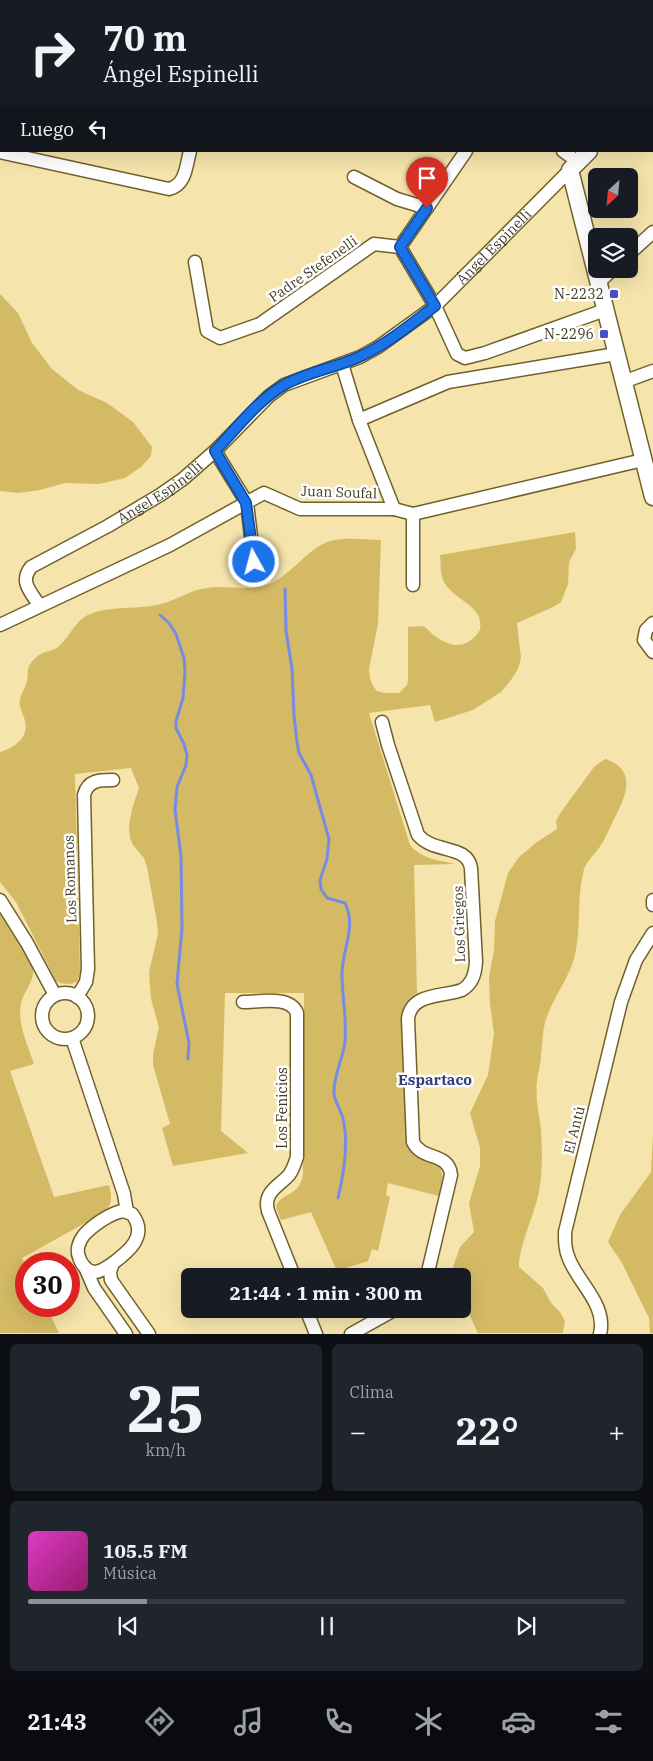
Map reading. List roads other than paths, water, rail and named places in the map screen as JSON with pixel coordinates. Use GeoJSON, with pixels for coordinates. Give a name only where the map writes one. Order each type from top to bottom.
{"type":"FeatureCollection","features":[{"type":"Feature","properties":{"kind":"main road"},"geometry":{"type":"LineString","coordinates":[[579,161],[598,283],[623,382],[648,467],[653,497]]}},
{"type":"Feature","properties":{"kind":"street"},"geometry":{"type":"LineString","coordinates":[[0,152],[165,188],[177,186],[184,177],[190,152]]}},
{"type":"Feature","properties":{"kind":"street"},"geometry":{"type":"LineString","coordinates":[[465,152],[400,247],[435,306],[457,354],[465,358],[485,353],[605,310]]}},
{"type":"Feature","properties":{"kind":"street"},"geometry":{"type":"LineString","coordinates":[[565,152],[579,161]]}},
{"type":"Feature","properties":{"kind":"street","name":"Ángel Espinelli"},"geometry":{"type":"LineString","coordinates":[[39,606],[24,581],[31,567],[108,526],[183,480],[215,451],[264,400],[284,385],[360,357],[378,347],[435,306],[579,161]]}},
{"type":"Feature","properties":{"kind":"street"},"geometry":{"type":"LineString","coordinates":[[354,177],[397,199],[427,208]]}},
{"type":"Feature","properties":{"kind":"street"},"geometry":{"type":"LineString","coordinates":[[638,246],[653,232]]}},
{"type":"Feature","properties":{"kind":"street","name":"Padre Stefenelli"},"geometry":{"type":"LineString","coordinates":[[195,262],[207,331],[220,338],[260,324],[374,244],[400,247]]}},
{"type":"Feature","properties":{"kind":"street"},"geometry":{"type":"LineString","coordinates":[[598,283],[603,278]]}},
{"type":"Feature","properties":{"kind":"street"},"geometry":{"type":"LineString","coordinates":[[359,420],[448,382],[616,354]]}},
{"type":"Feature","properties":{"kind":"street"},"geometry":{"type":"LineString","coordinates":[[342,364],[359,420],[394,509]]}},
{"type":"Feature","properties":{"kind":"street"},"geometry":{"type":"LineString","coordinates":[[623,382],[653,371]]}},
{"type":"Feature","properties":{"kind":"street"},"geometry":{"type":"LineString","coordinates":[[215,451],[246,503],[254,562]]}},
{"type":"Feature","properties":{"kind":"street","name":"Juan Soufal"},"geometry":{"type":"LineString","coordinates":[[0,625],[170,544],[264,493],[300,509],[394,509],[413,514],[648,467]]}},
{"type":"Feature","properties":{"kind":"street"},"geometry":{"type":"LineString","coordinates":[[412,585],[413,514]]}},
{"type":"Feature","properties":{"kind":"street"},"geometry":{"type":"LineString","coordinates":[[653,623],[646,630],[644,640],[653,652]]}},
{"type":"Feature","properties":{"kind":"street","name":"Los Griegos"},"geometry":{"type":"LineString","coordinates":[[382,722],[418,835],[422,840],[435,847],[464,854],[470,862],[471,868],[476,962],[474,976],[467,987],[462,990],[418,1001],[410,1009],[408,1019],[413,1142],[421,1152],[442,1160],[451,1169],[429,1268]]}},
{"type":"Feature","properties":{"kind":"street","name":"Los Romanos"},"geometry":{"type":"LineString","coordinates":[[77,996],[86,982],[88,969],[84,795],[93,782],[113,780]]}},
{"type":"Feature","properties":{"kind":"street"},"geometry":{"type":"LineString","coordinates":[[0,900],[27,942],[55,995]]}},
{"type":"Feature","properties":{"kind":"street"},"geometry":{"type":"LineString","coordinates":[[653,900],[653,905]]}},
{"type":"Feature","properties":{"kind":"street","name":"El Antú"},"geometry":{"type":"LineString","coordinates":[[600,1334],[602,1318],[599,1309],[568,1258],[565,1246],[566,1232],[621,1002],[636,960],[653,933]]}},
{"type":"Feature","properties":{"kind":"street"},"geometry":{"type":"LineString","coordinates":[[70,994],[77,996],[82,1001],[88,1015],[87,1022],[79,1034],[72,1038],[64,1039],[50,1034],[45,1028],[42,1013],[49,999],[55,995],[70,994]]}},
{"type":"Feature","properties":{"kind":"street","name":"Los Fenicios"},"geometry":{"type":"LineString","coordinates":[[243,1002],[283,1002],[292,1005],[297,1013],[296,1156],[288,1175],[271,1190],[267,1199],[268,1211],[291,1268]]}},
{"type":"Feature","properties":{"kind":"street"},"geometry":{"type":"LineString","coordinates":[[72,1038],[124,1194],[127,1212]]}},
{"type":"Feature","properties":{"kind":"street"},"geometry":{"type":"LineString","coordinates":[[85,1267],[89,1271],[98,1272],[130,1250],[137,1238],[136,1223],[132,1214],[127,1212],[113,1214],[84,1234],[78,1245],[79,1257],[94,1288],[126,1334]]}},
{"type":"Feature","properties":{"kind":"street"},"geometry":{"type":"LineString","coordinates":[[112,1263],[111,1280],[149,1334]]}},
{"type":"Feature","properties":{"kind":"street"},"geometry":{"type":"LineString","coordinates":[[310,1318],[316,1334]]}},
{"type":"Feature","properties":{"kind":"street"},"geometry":{"type":"LineString","coordinates":[[351,1334],[380,1318]]}},
{"type":"Feature","properties":{"kind":"waterway"},"geometry":{"type":"LineString","coordinates":[[285,589],[286,631],[292,669],[297,742],[299,753],[311,775],[329,839],[327,859],[320,880],[321,889],[327,898],[345,903],[350,921],[342,974],[345,1042],[334,1087],[334,1094],[343,1119],[346,1138],[344,1169],[338,1198]]}},
{"type":"Feature","properties":{"kind":"waterway"},"geometry":{"type":"LineString","coordinates":[[160,615],[169,623],[176,634],[184,658],[185,672],[183,698],[176,721],[176,728],[187,755],[186,765],[177,787],[175,810],[181,856],[182,928],[177,984],[189,1043],[188,1059]]}},
{"type":"Feature","properties":{"kind":"place","name":"N-2232"},"geometry":{"type":"Point","coordinates":[614,294]}},
{"type":"Feature","properties":{"kind":"place","name":"N-2296"},"geometry":{"type":"Point","coordinates":[604,334]}},
{"type":"Feature","properties":{"kind":"district","name":"Espartaco"},"geometry":{"type":"Point","coordinates":[435,1079]}}]}
